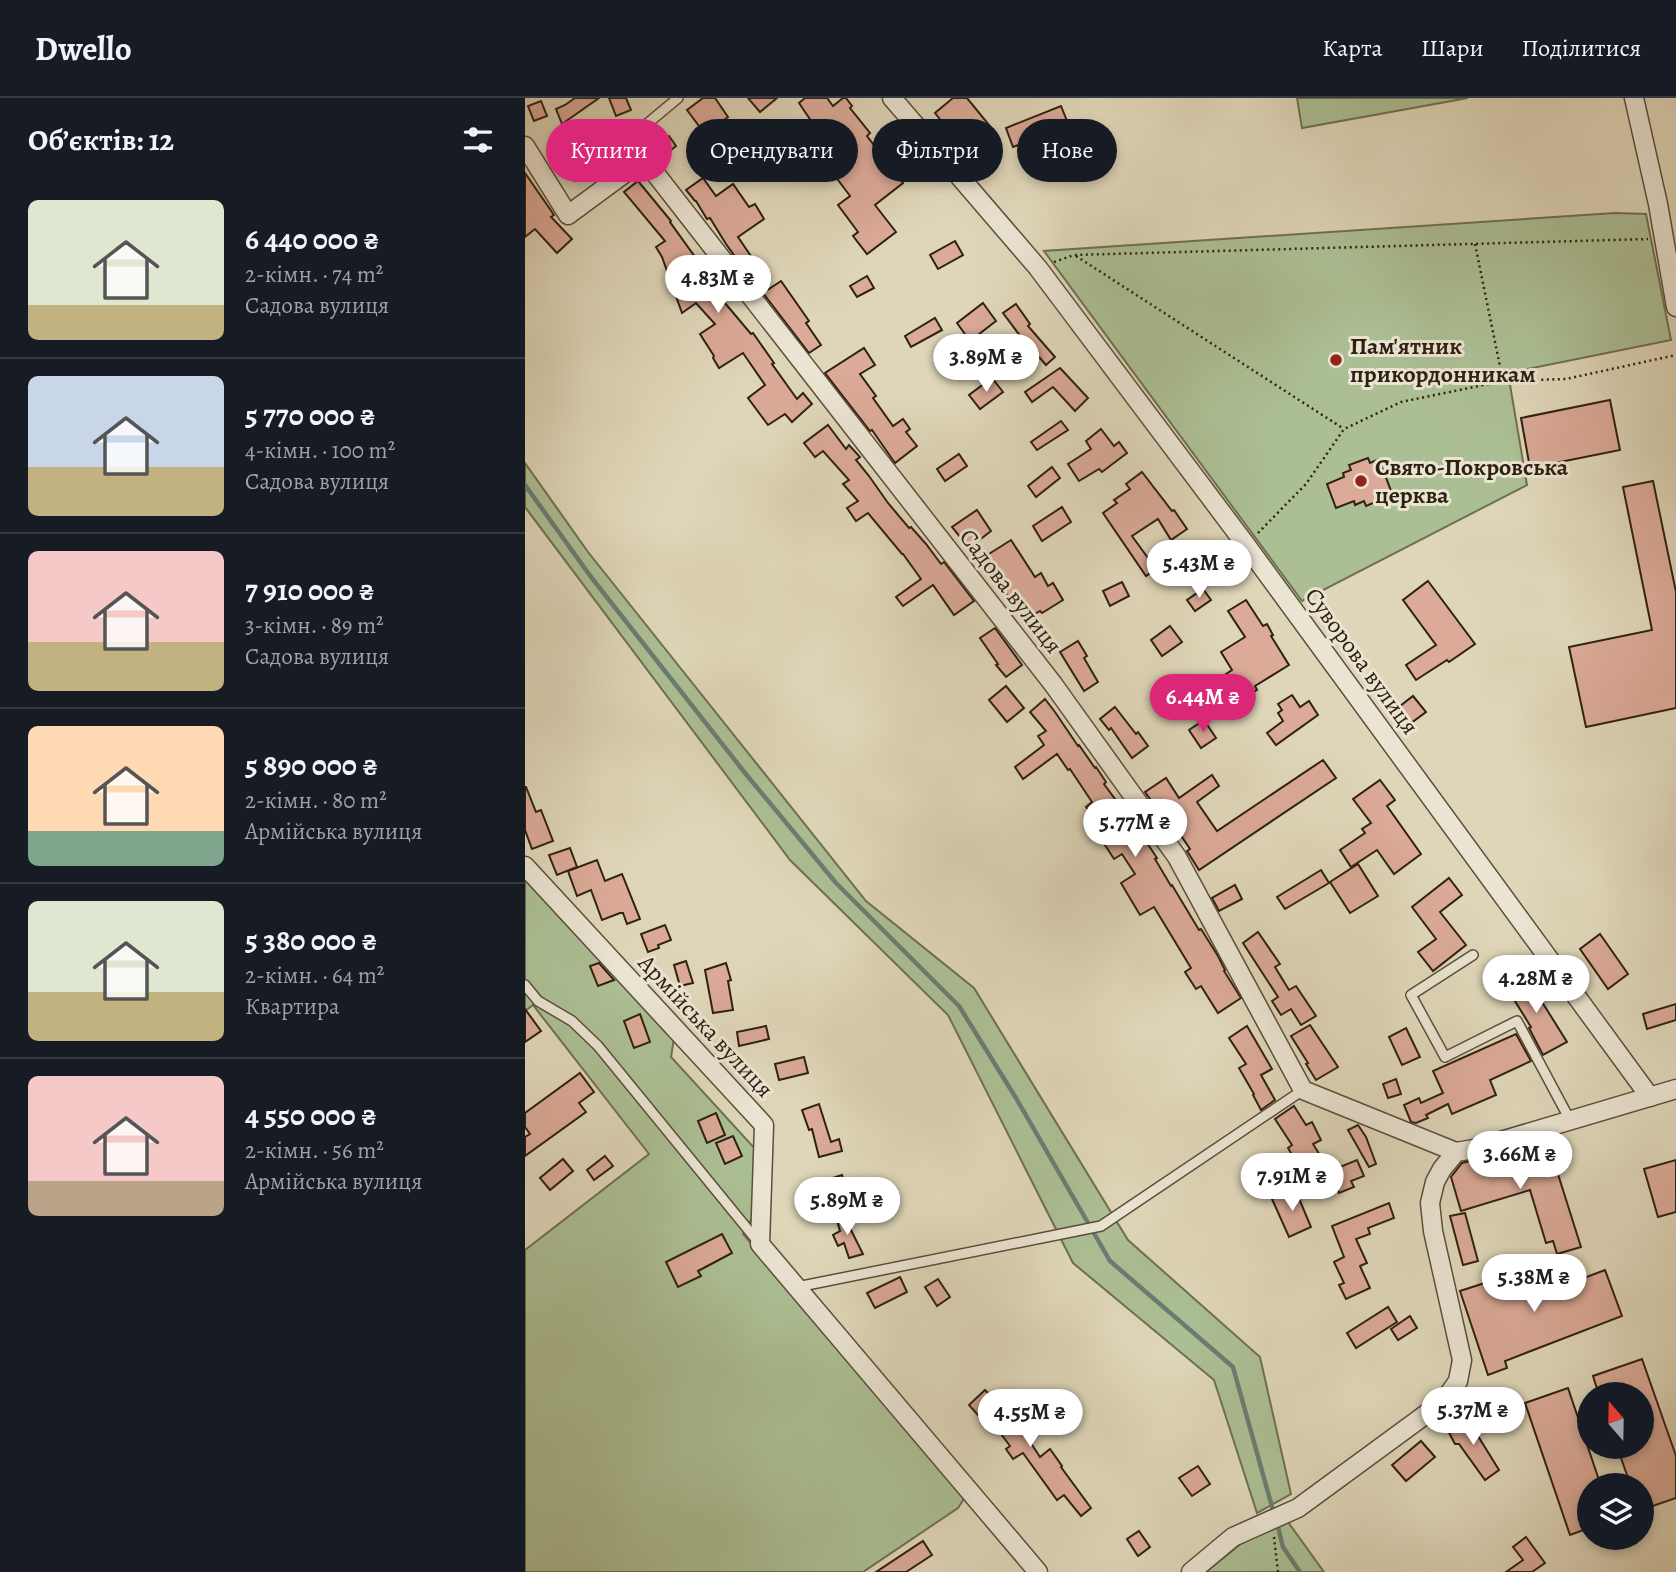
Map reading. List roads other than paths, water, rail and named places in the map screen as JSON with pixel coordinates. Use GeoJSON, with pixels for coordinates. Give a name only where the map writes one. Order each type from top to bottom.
{"type":"FeatureCollection","features":[{"type":"Feature","properties":{"kind":"street","name":"Суворова вулиця"},"geometry":{"type":"LineString","coordinates":[[892,98],[1038,268],[1246,545],[1650,1097]]}},
{"type":"Feature","properties":{"kind":"street"},"geometry":{"type":"LineString","coordinates":[[1634,98],[1658,204],[1676,307]]}},
{"type":"Feature","properties":{"kind":"street"},"geometry":{"type":"LineString","coordinates":[[525,146],[546,180]]}},
{"type":"Feature","properties":{"kind":"street"},"geometry":{"type":"LineString","coordinates":[[547,182],[568,215],[613,182]]}},
{"type":"Feature","properties":{"kind":"street","name":"Садова вулиця"},"geometry":{"type":"LineString","coordinates":[[662,182],[1053,684],[1177,857],[1303,1090]]}},
{"type":"Feature","properties":{"kind":"street"},"geometry":{"type":"LineString","coordinates":[[1658,204],[1676,203]]}},
{"type":"Feature","properties":{"kind":"street","name":"Армійська вулиця"},"geometry":{"type":"LineString","coordinates":[[525,866],[764,1125],[760,1244]]}},
{"type":"Feature","properties":{"kind":"street"},"geometry":{"type":"LineString","coordinates":[[1303,1090],[1456,1152],[1676,1090]]}},
{"type":"Feature","properties":{"kind":"street"},"geometry":{"type":"LineString","coordinates":[[1191,1572],[1233,1537],[1297,1508],[1444,1401],[1458,1381],[1462,1360],[1433,1231],[1430,1203],[1441,1168],[1456,1152]]}},
{"type":"Feature","properties":{"kind":"street"},"geometry":{"type":"LineString","coordinates":[[760,1244],[1038,1572]]}},
{"type":"Feature","properties":{"kind":"lane"},"geometry":{"type":"LineString","coordinates":[[653,119],[678,98]]}},
{"type":"Feature","properties":{"kind":"lane"},"geometry":{"type":"LineString","coordinates":[[1473,954],[1411,995],[1445,1057],[1517,1021],[1570,1120]]}},
{"type":"Feature","properties":{"kind":"lane"},"geometry":{"type":"LineString","coordinates":[[525,985],[538,1001],[572,1021],[598,1046],[760,1244]]}},
{"type":"Feature","properties":{"kind":"lane"},"geometry":{"type":"LineString","coordinates":[[797,1287],[1101,1226],[1303,1090]]}},
{"type":"Feature","properties":{"kind":"waterway"},"geometry":{"type":"LineString","coordinates":[[525,485],[591,577],[745,773],[836,883],[959,1006],[1016,1098],[1110,1261],[1233,1367],[1274,1514]]}},
{"type":"Feature","properties":{"kind":"waterway"},"geometry":{"type":"LineString","coordinates":[[1277,1523],[1283,1547],[1300,1572]]}},
{"type":"Feature","properties":{"kind":"place","name":"Пам'ятник прикордонникам"},"geometry":{"type":"Point","coordinates":[1336,360]}},
{"type":"Feature","properties":{"kind":"place","name":"Свято-Покровська церква"},"geometry":{"type":"Point","coordinates":[1361,481]}}]}
